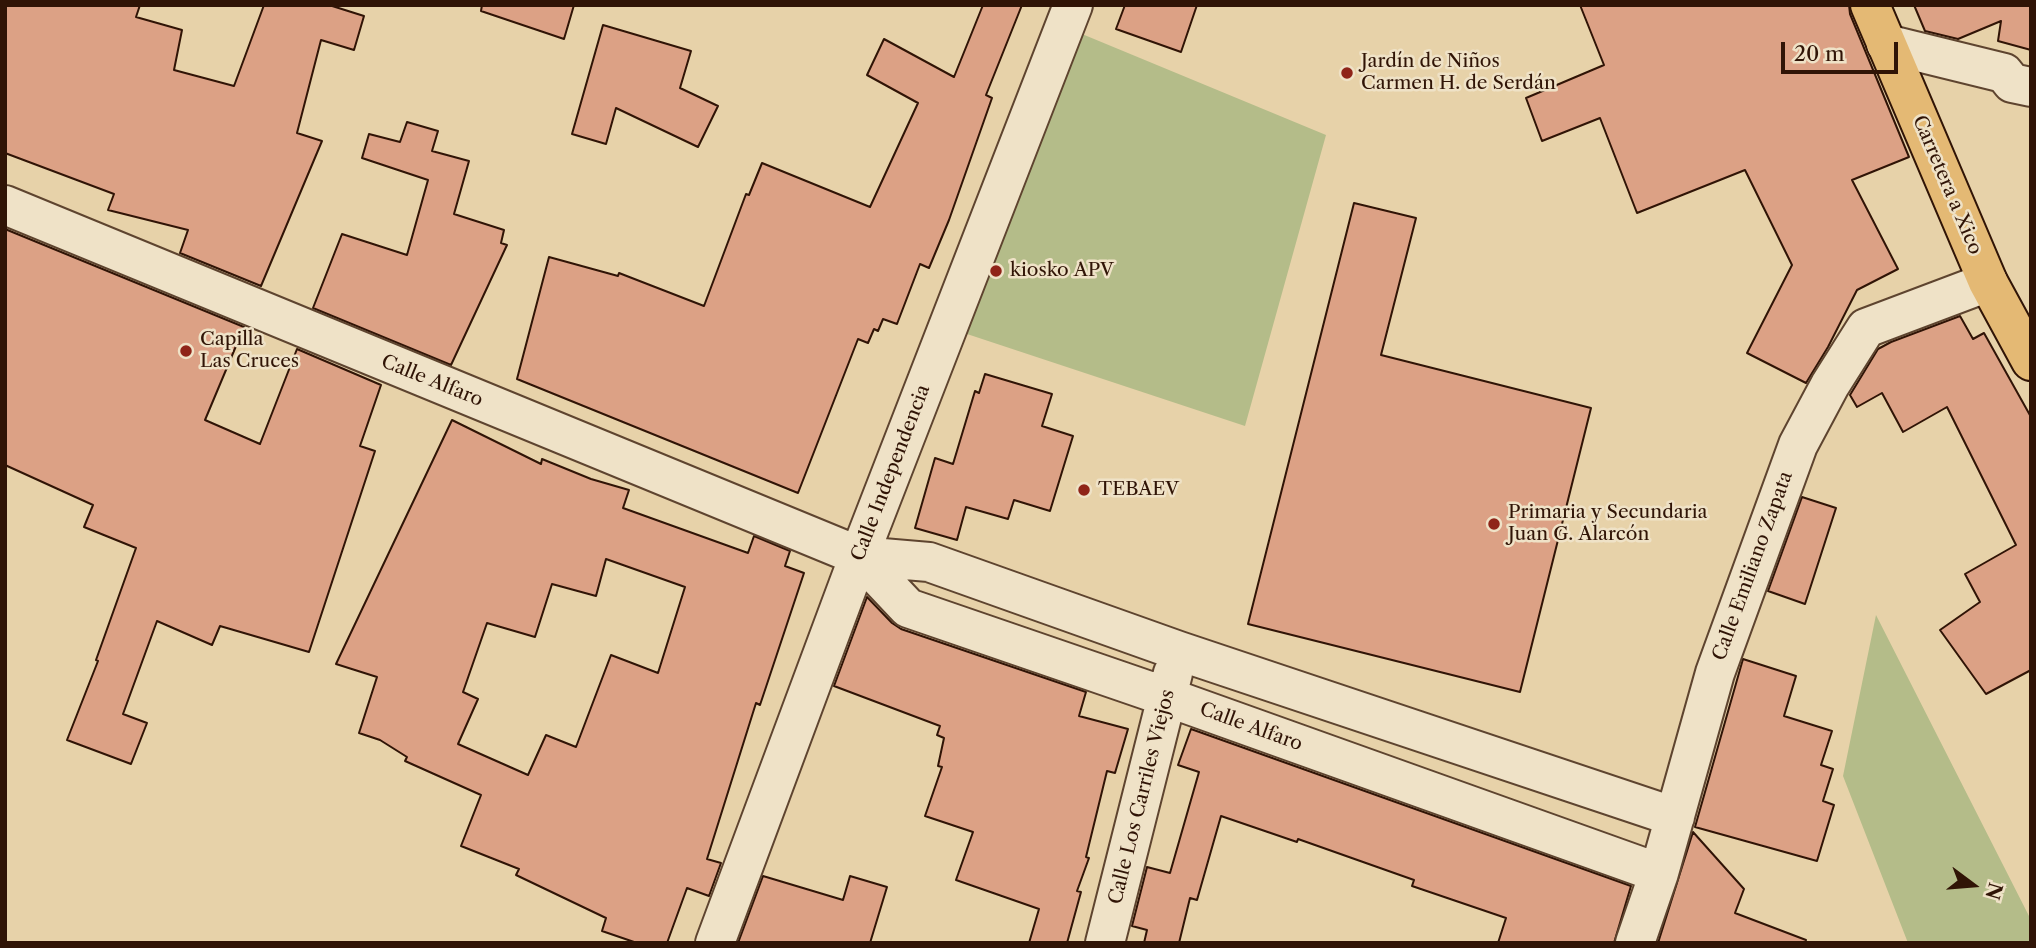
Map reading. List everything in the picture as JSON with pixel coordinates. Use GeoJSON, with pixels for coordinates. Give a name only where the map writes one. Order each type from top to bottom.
{"type":"FeatureCollection","features":[{"type":"Feature","properties":{"kind":"main road","name":"Carretera a Xico"},"geometry":{"type":"LineString","coordinates":[[1870,5],[1988,282],[2031,361]]}},
{"type":"Feature","properties":{"kind":"street","name":"Calle Independencia"},"geometry":{"type":"LineString","coordinates":[[715,943],[859,556],[1073,5]]}},
{"type":"Feature","properties":{"kind":"street"},"geometry":{"type":"LineString","coordinates":[[1886,44],[2004,73],[2012,83],[2031,87]]}},
{"type":"Feature","properties":{"kind":"street","name":"Calle Alfaro"},"geometry":{"type":"LineString","coordinates":[[5,205],[859,556],[929,562],[1179,651],[1675,817]]}},
{"type":"Feature","properties":{"kind":"street","name":"Calle Emiliano Zapata"},"geometry":{"type":"LineString","coordinates":[[1635,943],[1659,873],[1715,673],[1798,445],[1830,385],[1866,328],[1988,282]]}},
{"type":"Feature","properties":{"kind":"street","name":"Calle Alfaro"},"geometry":{"type":"LineString","coordinates":[[859,556],[908,608],[1167,697],[1659,873]]}},
{"type":"Feature","properties":{"kind":"street","name":"Calle Los Carriles Viejos"},"geometry":{"type":"LineString","coordinates":[[1105,943],[1179,651]]}},
{"type":"Feature","properties":{"kind":"green space"},"geometry":{"type":"Polygon","coordinates":[[[1082,34],[1326,135],[1245,426],[967,334],[1082,34]]]}},
{"type":"Feature","properties":{"kind":"green space"},"geometry":{"type":"Polygon","coordinates":[[[1876,615],[2031,920],[2031,943],[1908,943],[1843,776],[1876,615]]]}},
{"type":"Feature","properties":{"kind":"building"},"geometry":{"type":"Polygon","coordinates":[[[5,5],[140,5],[136,17],[182,30],[174,70],[234,86],[264,5],[329,5],[364,16],[354,50],[321,40],[297,133],[322,141],[261,286],[180,253],[188,230],[108,210],[114,194],[5,153],[5,5]]]}},
{"type":"Feature","properties":{"kind":"building"},"geometry":{"type":"Polygon","coordinates":[[[482,5],[574,5],[564,39],[481,11],[482,5]]]}},
{"type":"Feature","properties":{"kind":"building"},"geometry":{"type":"Polygon","coordinates":[[[983,5],[1022,5],[986,95],[992,98],[949,220],[929,268],[920,264],[897,324],[883,319],[878,331],[874,329],[868,343],[858,339],[798,493],[517,379],[549,257],[618,276],[619,273],[704,306],[746,194],[749,195],[762,163],[870,207],[918,103],[867,75],[884,39],[954,77],[983,5]]]}},
{"type":"Feature","properties":{"kind":"building"},"geometry":{"type":"Polygon","coordinates":[[[1125,5],[1197,5],[1181,52],[1116,29],[1125,5]]]}},
{"type":"Feature","properties":{"kind":"building"},"geometry":{"type":"Polygon","coordinates":[[[1580,5],[1849,5],[1850,14],[1909,157],[1852,180],[1898,269],[1857,290],[1806,383],[1747,353],[1792,265],[1745,170],[1637,213],[1600,118],[1542,141],[1526,98],[1604,65],[1580,5]]]}},
{"type":"Feature","properties":{"kind":"building"},"geometry":{"type":"Polygon","coordinates":[[[1914,5],[2031,5],[2031,50],[1998,41],[2001,21],[1958,39],[1925,31],[1914,5]]]}},
{"type":"Feature","properties":{"kind":"building"},"geometry":{"type":"Polygon","coordinates":[[[603,25],[691,51],[680,88],[718,106],[698,147],[616,108],[606,144],[572,134],[603,25]]]}},
{"type":"Feature","properties":{"kind":"building"},"geometry":{"type":"Polygon","coordinates":[[[407,122],[438,131],[432,151],[469,161],[454,214],[504,230],[501,243],[507,245],[451,365],[313,308],[342,234],[407,255],[428,180],[362,158],[369,134],[400,142],[407,122]]]}},
{"type":"Feature","properties":{"kind":"building"},"geometry":{"type":"Polygon","coordinates":[[[1354,203],[1416,218],[1381,355],[1591,408],[1520,692],[1248,624],[1354,203]]]}},
{"type":"Feature","properties":{"kind":"building"},"geometry":{"type":"Polygon","coordinates":[[[5,229],[244,327],[205,420],[260,444],[297,349],[381,385],[360,446],[375,451],[309,652],[220,626],[212,645],[157,621],[123,714],[147,723],[131,764],[67,740],[98,661],[96,660],[136,548],[84,527],[93,505],[5,465],[5,229]]]}},
{"type":"Feature","properties":{"kind":"building"},"geometry":{"type":"Polygon","coordinates":[[[1960,316],[1973,339],[1984,333],[2031,417],[2031,670],[1986,694],[1940,630],[1980,602],[1965,574],[2016,545],[1947,407],[1903,432],[1882,393],[1857,407],[1850,395],[1878,349],[1960,316]]]}},
{"type":"Feature","properties":{"kind":"building"},"geometry":{"type":"Polygon","coordinates":[[[985,374],[1052,394],[1042,426],[1073,436],[1050,511],[1014,500],[1008,519],[966,507],[957,540],[915,528],[935,458],[953,464],[975,391],[979,393],[985,374]]]}},
{"type":"Feature","properties":{"kind":"building"},"geometry":{"type":"Polygon","coordinates":[[[452,420],[541,464],[542,459],[591,479],[629,490],[623,508],[748,553],[754,536],[790,551],[785,566],[804,573],[760,705],[756,703],[707,859],[721,863],[709,896],[687,888],[667,943],[637,943],[602,931],[606,918],[516,875],[519,869],[461,846],[481,795],[405,761],[407,757],[380,740],[359,733],[377,677],[336,664],[452,420]],[[606,559],[596,596],[552,584],[535,637],[487,623],[463,692],[478,699],[458,744],[528,775],[546,735],[576,747],[611,655],[658,673],[685,587],[606,559]]]}},
{"type":"Feature","properties":{"kind":"building"},"geometry":{"type":"Polygon","coordinates":[[[1802,497],[1836,508],[1805,604],[1768,591],[1802,497]]]}},
{"type":"Feature","properties":{"kind":"building"},"geometry":{"type":"Polygon","coordinates":[[[867,597],[901,629],[1086,692],[1079,716],[1128,729],[1115,773],[1107,771],[1086,857],[1089,858],[1077,891],[1081,892],[1067,943],[1029,943],[1039,909],[956,880],[973,832],[925,816],[942,767],[938,766],[944,738],[937,735],[940,726],[834,686],[867,597]]]}},
{"type":"Feature","properties":{"kind":"building"},"geometry":{"type":"Polygon","coordinates":[[[1743,659],[1796,676],[1784,716],[1832,731],[1821,765],[1833,769],[1823,801],[1834,805],[1817,861],[1695,827],[1743,659]]]}},
{"type":"Feature","properties":{"kind":"building"},"geometry":{"type":"Polygon","coordinates":[[[1191,729],[1631,886],[1614,943],[1498,943],[1506,918],[1412,886],[1414,880],[1298,839],[1297,842],[1221,816],[1197,900],[1190,898],[1179,943],[1144,943],[1147,930],[1132,926],[1147,867],[1170,873],[1199,772],[1178,765],[1191,729]]]}},
{"type":"Feature","properties":{"kind":"building"},"geometry":{"type":"Polygon","coordinates":[[[1693,832],[1744,889],[1735,913],[1806,940],[1805,943],[1658,943],[1693,832]]]}},
{"type":"Feature","properties":{"kind":"building"},"geometry":{"type":"Polygon","coordinates":[[[763,876],[843,900],[850,876],[887,887],[870,943],[738,943],[763,876]]]}},
{"type":"Feature","properties":{"kind":"place","name":"Jardín de Niños Carmen H. de Serdán"},"geometry":{"type":"Point","coordinates":[1347,73]}},
{"type":"Feature","properties":{"kind":"place","name":"kiosko APV"},"geometry":{"type":"Point","coordinates":[996,271]}},
{"type":"Feature","properties":{"kind":"place","name":"Capilla Las Cruces"},"geometry":{"type":"Point","coordinates":[186,351]}},
{"type":"Feature","properties":{"kind":"place","name":"TEBAEV"},"geometry":{"type":"Point","coordinates":[1084,490]}},
{"type":"Feature","properties":{"kind":"place","name":"Primaria y Secundaria Juan G. Alarcón"},"geometry":{"type":"Point","coordinates":[1494,524]}}]}
